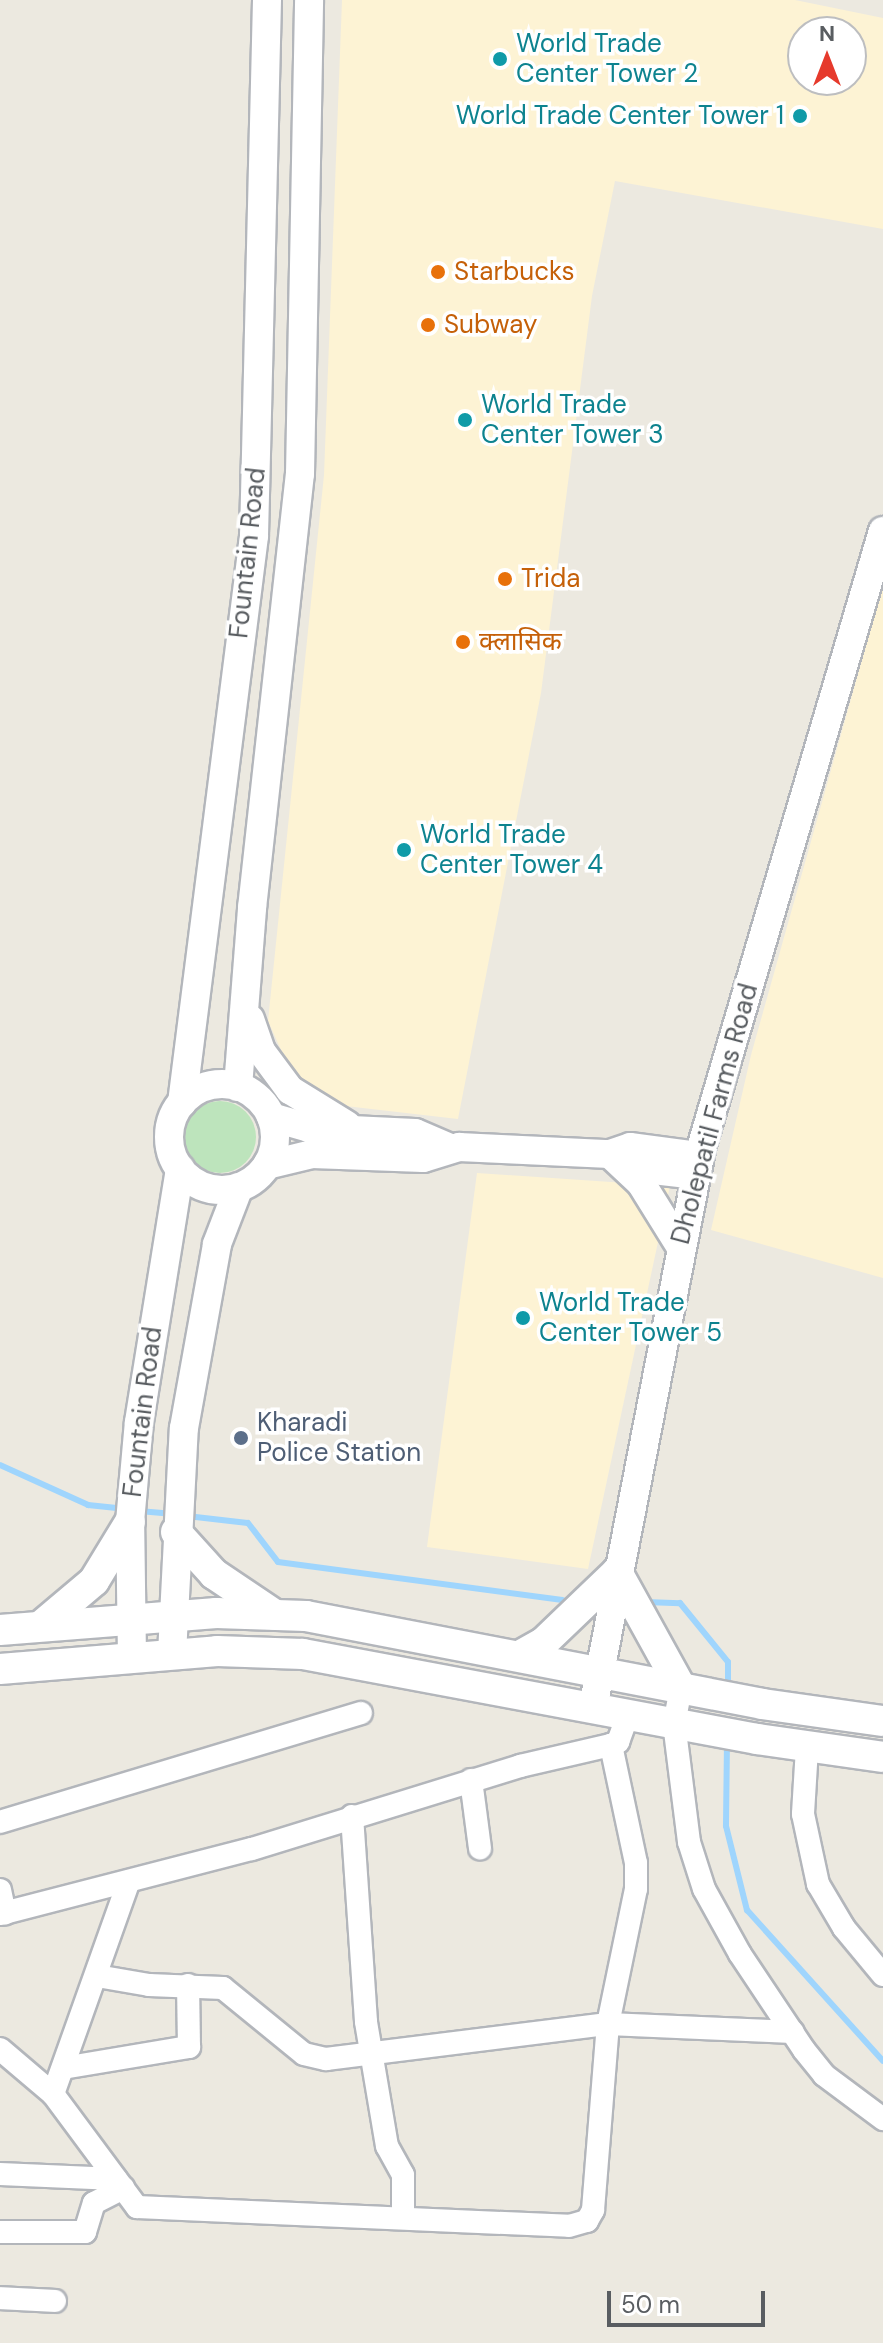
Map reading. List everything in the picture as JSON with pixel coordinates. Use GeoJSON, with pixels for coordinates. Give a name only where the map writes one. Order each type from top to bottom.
{"type":"FeatureCollection","features":[{"type":"Feature","properties":{"kind":"main road"},"geometry":{"type":"LineString","coordinates":[[42,1625],[94,1581],[131,1509]]}},
{"type":"Feature","properties":{"kind":"main road"},"geometry":{"type":"LineString","coordinates":[[176,1526],[214,1574],[275,1615]]}},
{"type":"Feature","properties":{"kind":"main road"},"geometry":{"type":"LineString","coordinates":[[521,1655],[543,1643],[617,1572],[692,1690]]}},
{"type":"Feature","properties":{"kind":"main road"},"geometry":{"type":"LineString","coordinates":[[0,1630],[172,1616],[275,1615],[395,1629],[752,1702],[883,1721]]}},
{"type":"Feature","properties":{"kind":"main road"},"geometry":{"type":"LineString","coordinates":[[0,1669],[172,1654],[303,1654],[807,1748],[883,1757]]}},
{"type":"Feature","properties":{"kind":"main road"},"geometry":{"type":"LineString","coordinates":[[746,1737],[752,1702]]}},
{"type":"Feature","properties":{"kind":"street","name":"Fountain Road"},"geometry":{"type":"LineString","coordinates":[[132,1657],[131,1509],[180,1168],[169,1140],[182,1103],[254,536],[267,0]]}},
{"type":"Feature","properties":{"kind":"street","name":"Fountain Road"},"geometry":{"type":"LineString","coordinates":[[238,1087],[300,474],[309,0]]}},
{"type":"Feature","properties":{"kind":"street","name":"Dholepatil Farms Road"},"geometry":{"type":"LineString","coordinates":[[593,1708],[697,1166],[883,531]]}},
{"type":"Feature","properties":{"kind":"street"},"geometry":{"type":"LineString","coordinates":[[244,1007],[261,1051],[290,1090],[331,1119],[363,1130]]}},
{"type":"Feature","properties":{"kind":"street"},"geometry":{"type":"LineString","coordinates":[[182,1103],[208,1087],[238,1087],[258,1098],[271,1117],[275,1141],[267,1165]]}},
{"type":"Feature","properties":{"kind":"street"},"geometry":{"type":"LineString","coordinates":[[271,1117],[309,1128],[415,1133],[448,1147],[618,1160],[680,1246]]}},
{"type":"Feature","properties":{"kind":"street"},"geometry":{"type":"LineString","coordinates":[[180,1168],[202,1186],[239,1187],[267,1165],[312,1154],[423,1158],[448,1147]]}},
{"type":"Feature","properties":{"kind":"street"},"geometry":{"type":"LineString","coordinates":[[618,1160],[630,1147],[697,1166]]}},
{"type":"Feature","properties":{"kind":"street","name":"Fountain Road"},"geometry":{"type":"LineString","coordinates":[[172,1654],[176,1526],[184,1428],[217,1244],[239,1187]]}},
{"type":"Feature","properties":{"kind":"street"},"geometry":{"type":"LineString","coordinates":[[692,1690],[687,1726],[689,1842],[704,1889],[740,1954],[824,2075],[883,2119]]}},
{"type":"Feature","properties":{"kind":"street"},"geometry":{"type":"LineString","coordinates":[[0,1822],[361,1713]]}},
{"type":"Feature","properties":{"kind":"street"},"geometry":{"type":"LineString","coordinates":[[0,1890],[2,1913],[129,1881],[471,1780],[611,1745],[618,1742],[628,1715]]}},
{"type":"Feature","properties":{"kind":"street"},"geometry":{"type":"LineString","coordinates":[[0,2049],[53,2094],[137,2207],[569,2226],[587,2221],[593,2210],[608,2024],[636,1863],[611,1745]]}},
{"type":"Feature","properties":{"kind":"street"},"geometry":{"type":"LineString","coordinates":[[807,1748],[803,1814],[818,1884],[844,1928],[883,1975]]}},
{"type":"Feature","properties":{"kind":"street"},"geometry":{"type":"LineString","coordinates":[[471,1780],[480,1848]]}},
{"type":"Feature","properties":{"kind":"street"},"geometry":{"type":"LineString","coordinates":[[352,1816],[372,2055],[387,2146],[403,2175],[403,2218]]}},
{"type":"Feature","properties":{"kind":"street"},"geometry":{"type":"LineString","coordinates":[[53,2094],[129,1881]]}},
{"type":"Feature","properties":{"kind":"street"},"geometry":{"type":"LineString","coordinates":[[97,1976],[149,1985],[223,1988],[304,2054],[326,2059],[608,2024],[793,2032]]}},
{"type":"Feature","properties":{"kind":"street"},"geometry":{"type":"LineString","coordinates":[[63,2068],[189,2047],[188,1985]]}},
{"type":"Feature","properties":{"kind":"street"},"geometry":{"type":"LineString","coordinates":[[0,2174],[119,2184]]}},
{"type":"Feature","properties":{"kind":"street"},"geometry":{"type":"LineString","coordinates":[[0,2232],[85,2232],[94,2203],[119,2184]]}},
{"type":"Feature","properties":{"kind":"street"},"geometry":{"type":"LineString","coordinates":[[0,2298],[55,2301]]}},
{"type":"Feature","properties":{"kind":"shaded area"},"geometry":{"type":"Polygon","coordinates":[[[342,0],[795,0],[883,18],[883,229],[615,181],[592,296],[541,693],[458,1119],[328,1104],[291,1072],[268,1021],[324,475],[342,0]]]}},
{"type":"Feature","properties":{"kind":"shaded area"},"geometry":{"type":"Polygon","coordinates":[[[883,585],[883,1278],[711,1230],[751,1055],[883,585]]]}},
{"type":"Feature","properties":{"kind":"shaded area"},"geometry":{"type":"Polygon","coordinates":[[[477,1173],[670,1186],[588,1569],[427,1547],[477,1173]]]}},
{"type":"Feature","properties":{"kind":"green space"},"geometry":{"type":"Polygon","coordinates":[[[227,1101],[246,1111],[254,1123],[254,1151],[246,1163],[234,1171],[213,1173],[194,1163],[186,1151],[184,1130],[194,1111],[206,1103],[227,1101]]]}},
{"type":"Feature","properties":{"kind":"waterway"},"geometry":{"type":"LineString","coordinates":[[0,1465],[88,1505],[124,1509]]}},
{"type":"Feature","properties":{"kind":"waterway"},"geometry":{"type":"LineString","coordinates":[[139,1511],[171,1514]]}},
{"type":"Feature","properties":{"kind":"waterway"},"geometry":{"type":"LineString","coordinates":[[187,1516],[248,1523],[278,1562],[562,1600]]}},
{"type":"Feature","properties":{"kind":"waterway"},"geometry":{"type":"LineString","coordinates":[[645,1602],[680,1603],[728,1662],[728,1687]]}},
{"type":"Feature","properties":{"kind":"waterway"},"geometry":{"type":"LineString","coordinates":[[727,1742],[726,1826],[747,1910],[883,2061]]}},
{"type":"Feature","properties":{"kind":"place","name":"World Trade Center Tower 2"},"geometry":{"type":"Point","coordinates":[500,59]}},
{"type":"Feature","properties":{"kind":"place","name":"World Trade Center Tower 1"},"geometry":{"type":"Point","coordinates":[800,116]}},
{"type":"Feature","properties":{"kind":"place","name":"Starbucks"},"geometry":{"type":"Point","coordinates":[438,272]}},
{"type":"Feature","properties":{"kind":"place","name":"Subway"},"geometry":{"type":"Point","coordinates":[428,325]}},
{"type":"Feature","properties":{"kind":"place","name":"World Trade Center Tower 3"},"geometry":{"type":"Point","coordinates":[465,420]}},
{"type":"Feature","properties":{"kind":"place","name":"Trida"},"geometry":{"type":"Point","coordinates":[505,579]}},
{"type":"Feature","properties":{"kind":"place","name":"क्लासिक"},"geometry":{"type":"Point","coordinates":[463,642]}},
{"type":"Feature","properties":{"kind":"place","name":"World Trade Center Tower 4"},"geometry":{"type":"Point","coordinates":[404,850]}},
{"type":"Feature","properties":{"kind":"place","name":"World Trade Center Tower 5"},"geometry":{"type":"Point","coordinates":[523,1318]}},
{"type":"Feature","properties":{"kind":"place","name":"Kharadi Police Station"},"geometry":{"type":"Point","coordinates":[241,1438]}}]}
